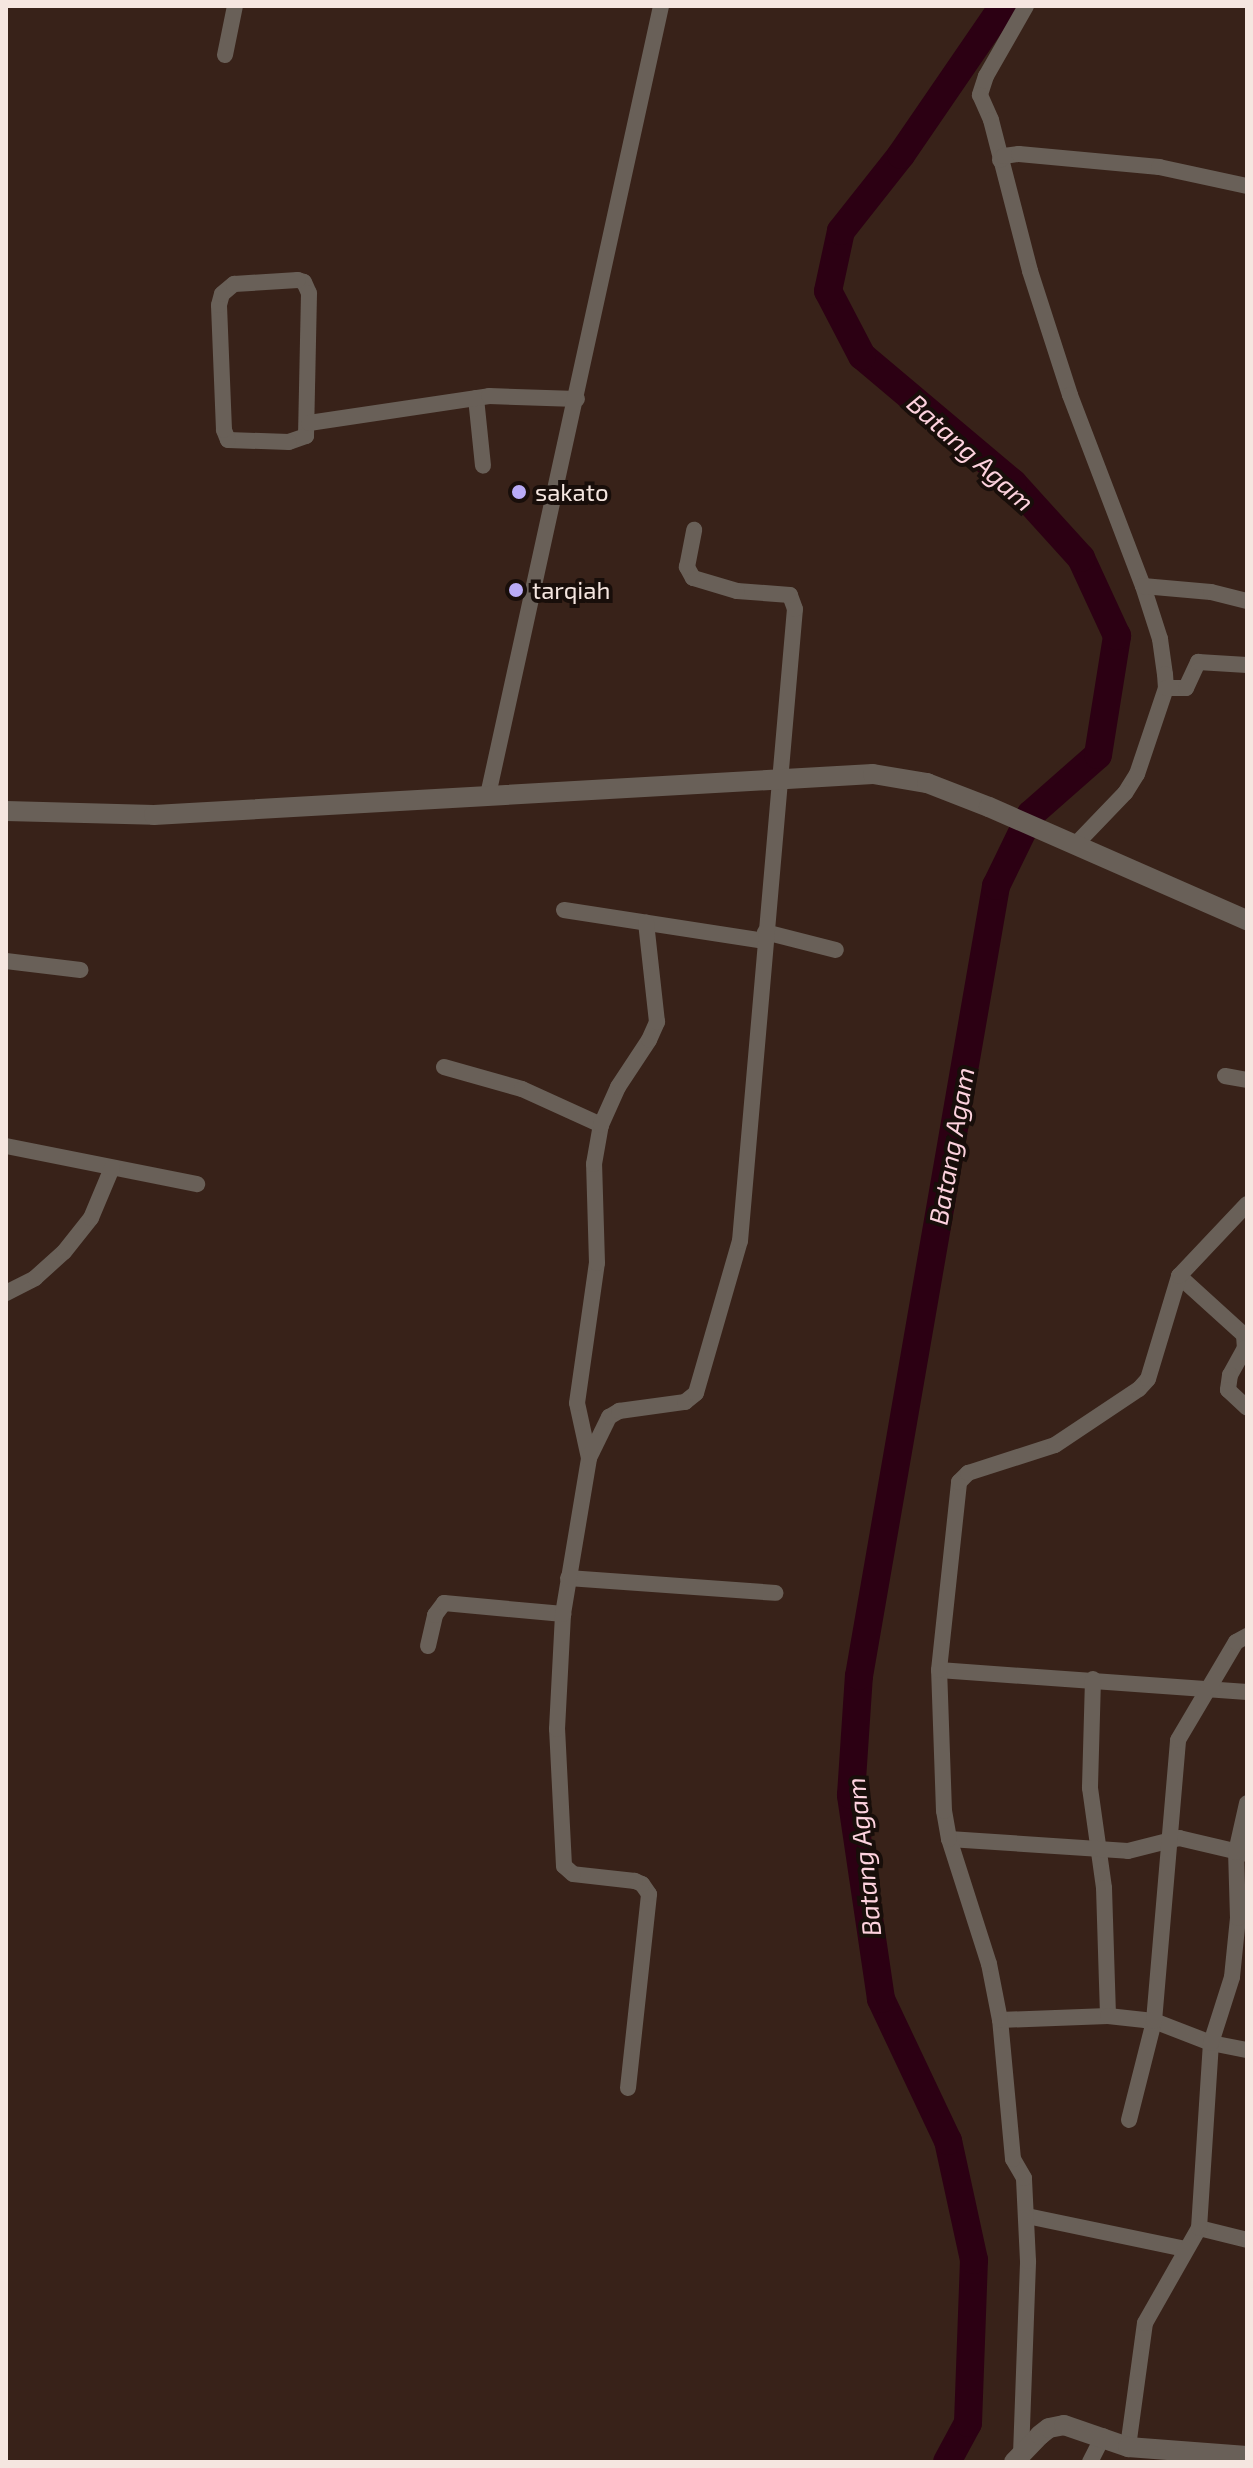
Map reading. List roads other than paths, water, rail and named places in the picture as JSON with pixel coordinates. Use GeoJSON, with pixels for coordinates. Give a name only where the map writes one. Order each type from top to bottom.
{"type":"FeatureCollection","features":[{"type":"Feature","properties":{"kind":"street"},"geometry":{"type":"LineString","coordinates":[[225,55],[235,6]]}},
{"type":"Feature","properties":{"kind":"street"},"geometry":{"type":"LineString","coordinates":[[488,795],[661,6]]}},
{"type":"Feature","properties":{"kind":"street"},"geometry":{"type":"LineString","coordinates":[[1026,6],[986,76],[980,95],[1008,156],[1027,260],[1070,395],[1150,586],[1172,688],[1137,774],[1125,793],[1073,842]]}},
{"type":"Feature","properties":{"kind":"street"},"geometry":{"type":"LineString","coordinates":[[1008,156],[1176,169],[1247,186]]}},
{"type":"Feature","properties":{"kind":"street"},"geometry":{"type":"LineString","coordinates":[[298,280],[307,286],[309,423],[306,436],[289,442],[233,442],[225,436],[219,305],[225,289],[234,284],[298,280]]}},
{"type":"Feature","properties":{"kind":"street"},"geometry":{"type":"LineString","coordinates":[[309,423],[476,398],[577,399]]}},
{"type":"Feature","properties":{"kind":"street"},"geometry":{"type":"LineString","coordinates":[[476,398],[483,466]]}},
{"type":"Feature","properties":{"kind":"street"},"geometry":{"type":"LineString","coordinates":[[628,2088],[649,1894],[642,1884],[635,1881],[573,1874],[564,1866],[557,1729],[563,1614],[589,1458],[613,1413],[685,1402],[699,1387],[745,1219],[764,937],[782,778],[793,599],[785,593],[723,588],[693,578],[687,567],[694,530]]}},
{"type":"Feature","properties":{"kind":"street"},"geometry":{"type":"LineString","coordinates":[[1150,586],[1247,601]]}},
{"type":"Feature","properties":{"kind":"street"},"geometry":{"type":"LineString","coordinates":[[1172,688],[1187,686],[1198,662],[1247,665]]}},
{"type":"Feature","properties":{"kind":"street"},"geometry":{"type":"LineString","coordinates":[[6,811],[154,815],[873,774],[927,783],[989,807],[1247,920]]}},
{"type":"Feature","properties":{"kind":"street"},"geometry":{"type":"LineString","coordinates":[[564,910],[836,950]]}},
{"type":"Feature","properties":{"kind":"street"},"geometry":{"type":"LineString","coordinates":[[589,1458],[577,1403],[597,1263],[594,1164],[601,1125],[618,1087],[649,1040],[657,1022],[646,923]]}},
{"type":"Feature","properties":{"kind":"street"},"geometry":{"type":"LineString","coordinates":[[6,961],[80,970]]}},
{"type":"Feature","properties":{"kind":"street"},"geometry":{"type":"LineString","coordinates":[[444,1067],[522,1089],[601,1125]]}},
{"type":"Feature","properties":{"kind":"street"},"geometry":{"type":"LineString","coordinates":[[1225,1076],[1247,1080]]}},
{"type":"Feature","properties":{"kind":"street"},"geometry":{"type":"LineString","coordinates":[[6,1146],[197,1184]]}},
{"type":"Feature","properties":{"kind":"street"},"geometry":{"type":"LineString","coordinates":[[6,1293],[35,1278],[64,1252],[91,1218],[112,1168]]}},
{"type":"Feature","properties":{"kind":"street"},"geometry":{"type":"LineString","coordinates":[[1018,2458],[1027,2211],[1024,2178],[1013,2159],[1006,2020],[944,1811],[939,1670],[959,1482],[974,1471],[1055,1445],[1139,1389],[1148,1379],[1179,1276],[1247,1204]]}},
{"type":"Feature","properties":{"kind":"street"},"geometry":{"type":"LineString","coordinates":[[1179,1276],[1244,1335],[1245,1348],[1230,1375],[1228,1390],[1247,1408]]}},
{"type":"Feature","properties":{"kind":"street"},"geometry":{"type":"LineString","coordinates":[[568,1578],[775,1593]]}},
{"type":"Feature","properties":{"kind":"street"},"geometry":{"type":"LineString","coordinates":[[428,1646],[435,1615],[444,1603],[563,1614]]}},
{"type":"Feature","properties":{"kind":"street"},"geometry":{"type":"LineString","coordinates":[[1129,2120],[1154,2021],[1178,1740],[1236,1642],[1247,1636]]}},
{"type":"Feature","properties":{"kind":"street"},"geometry":{"type":"LineString","coordinates":[[939,1670],[1247,1692]]}},
{"type":"Feature","properties":{"kind":"street"},"geometry":{"type":"LineString","coordinates":[[1093,1679],[1090,1788],[1105,1903],[1108,2016]]}},
{"type":"Feature","properties":{"kind":"street"},"geometry":{"type":"LineString","coordinates":[[1128,2447],[1142,2333],[1199,2228],[1211,2043],[1232,1977],[1247,1803]]}},
{"type":"Feature","properties":{"kind":"street"},"geometry":{"type":"LineString","coordinates":[[954,1839],[1100,1851],[1134,1850],[1179,1838],[1241,1853]]}},
{"type":"Feature","properties":{"kind":"street"},"geometry":{"type":"LineString","coordinates":[[1006,2020],[1108,2016],[1154,2021],[1211,2043],[1247,2050]]}},
{"type":"Feature","properties":{"kind":"street"},"geometry":{"type":"LineString","coordinates":[[1027,2211],[1185,2249]]}},
{"type":"Feature","properties":{"kind":"street"},"geometry":{"type":"LineString","coordinates":[[1199,2228],[1247,2240]]}},
{"type":"Feature","properties":{"kind":"street"},"geometry":{"type":"LineString","coordinates":[[1018,2458],[1049,2428],[1064,2425],[1128,2447],[1175,2455],[1247,2456]]}},
{"type":"Feature","properties":{"kind":"street"},"geometry":{"type":"LineString","coordinates":[[1090,2462],[1103,2436]]}},
{"type":"Feature","properties":{"kind":"waterway","name":"Batang Agam"},"geometry":{"type":"LineString","coordinates":[[947,2462],[968,2423],[974,2260],[948,2141],[881,1999],[851,1795],[859,1676],[996,886],[1031,814],[1098,755],[1117,636],[1081,558],[1013,483],[862,356],[828,291],[841,231],[901,155],[1003,6]]}},
{"type":"Feature","properties":{"kind":"place","name":"sakato"},"geometry":{"type":"Point","coordinates":[519,492]}},
{"type":"Feature","properties":{"kind":"place","name":"tarqiah"},"geometry":{"type":"Point","coordinates":[516,590]}}]}
